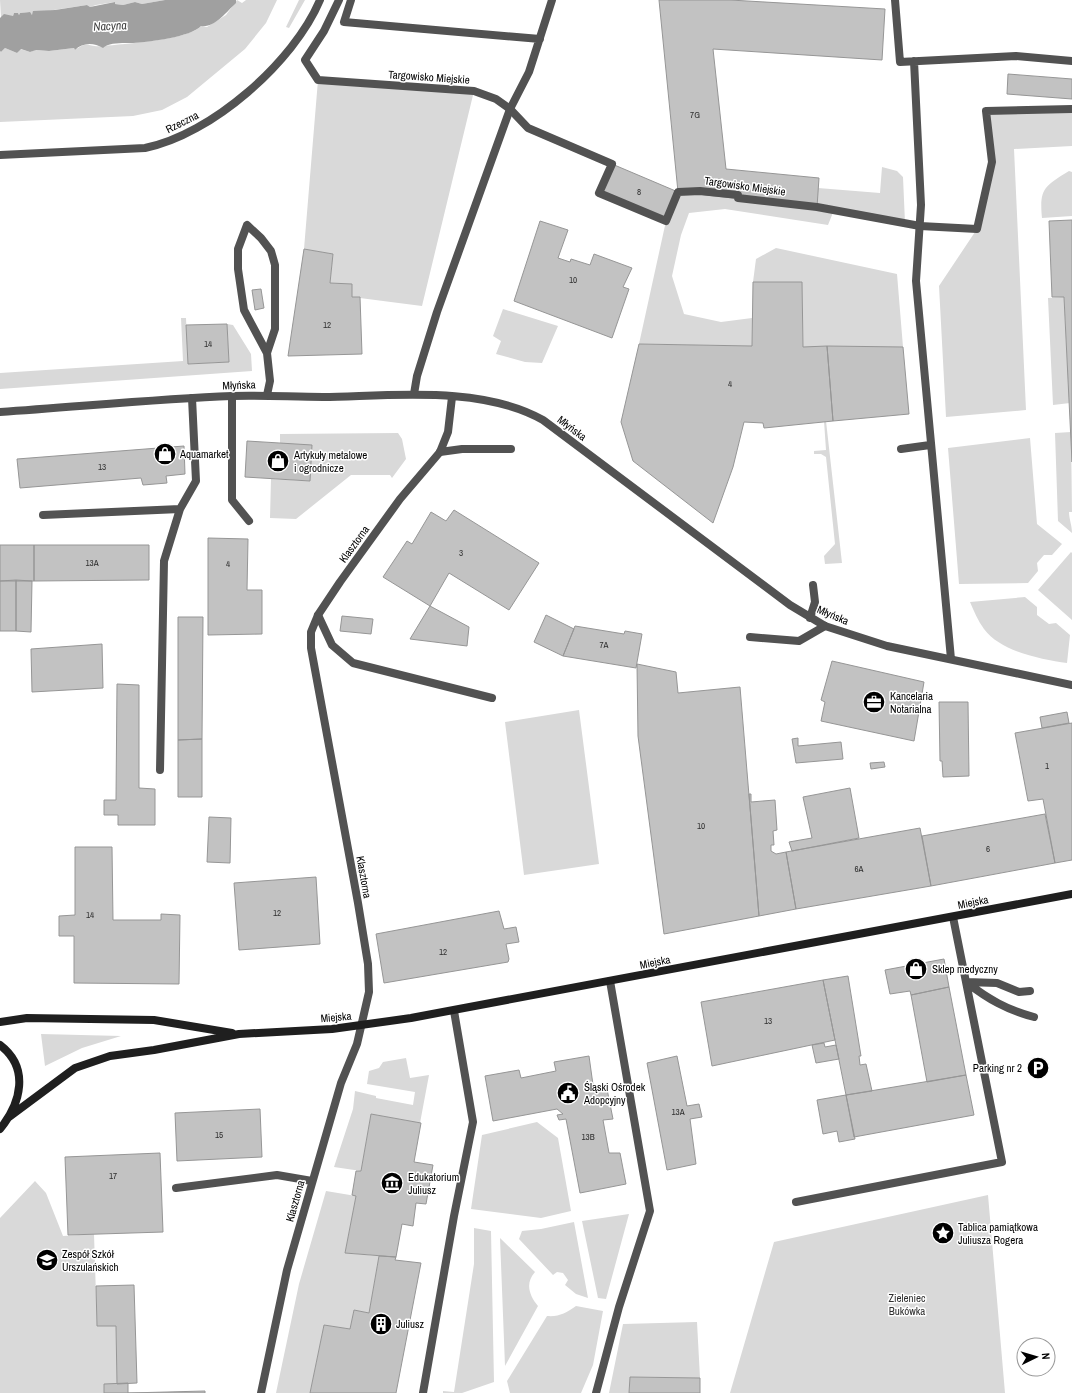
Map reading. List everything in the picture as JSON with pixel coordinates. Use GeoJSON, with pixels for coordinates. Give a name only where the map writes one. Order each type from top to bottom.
{"type":"FeatureCollection","features":[{"type":"Feature","properties":{"kind":"street","name":"Rzeczna"},"geometry":{"type":"LineString","coordinates":[[0,156],[144,148],[159,146],[188,134],[223,111],[256,84],[278,61],[304,29],[320,0]]}},
{"type":"Feature","properties":{"kind":"street","name":"Targowisko Miejskie"},"geometry":{"type":"LineString","coordinates":[[339,0],[324,31],[305,60],[318,80],[474,91],[496,99],[510,109],[528,128],[612,164],[599,193],[666,221],[678,192],[700,191],[738,195],[738,198],[816,207],[920,226],[977,229],[992,162],[986,111],[1072,109]]}},
{"type":"Feature","properties":{"kind":"street"},"geometry":{"type":"LineString","coordinates":[[351,0],[344,22],[540,39]]}},
{"type":"Feature","properties":{"kind":"street"},"geometry":{"type":"LineString","coordinates":[[414,394],[417,376],[437,312],[510,109],[529,72],[552,0]]}},
{"type":"Feature","properties":{"kind":"street"},"geometry":{"type":"LineString","coordinates":[[895,0],[900,62],[1016,56],[1072,61]]}},
{"type":"Feature","properties":{"kind":"street"},"geometry":{"type":"LineString","coordinates":[[914,61],[921,205],[916,281],[951,659]]}},
{"type":"Feature","properties":{"kind":"street"},"geometry":{"type":"LineString","coordinates":[[267,353],[275,328],[275,264],[271,251],[262,238],[247,225],[238,249],[238,269],[244,310],[267,353],[270,381],[267,395]]}},
{"type":"Feature","properties":{"kind":"street","name":"Młyńska"},"geometry":{"type":"LineString","coordinates":[[0,412],[192,398],[267,395],[323,396],[414,394],[485,401],[511,407],[543,420],[756,580],[810,618],[825,626],[887,646],[1072,685]]}},
{"type":"Feature","properties":{"kind":"street"},"geometry":{"type":"LineString","coordinates":[[232,396],[232,500],[249,521]]}},
{"type":"Feature","properties":{"kind":"street","name":"Klasztorna"},"geometry":{"type":"LineString","coordinates":[[261,1393],[287,1270],[341,1083],[353,1058],[362,1026],[369,992],[368,964],[335,772],[311,648],[311,632],[318,615],[340,582],[400,499],[440,452],[448,432],[452,397]]}},
{"type":"Feature","properties":{"kind":"street"},"geometry":{"type":"LineString","coordinates":[[160,770],[164,561],[180,509],[196,481],[192,398]]}},
{"type":"Feature","properties":{"kind":"street"},"geometry":{"type":"LineString","coordinates":[[901,449],[930,445]]}},
{"type":"Feature","properties":{"kind":"street"},"geometry":{"type":"LineString","coordinates":[[440,452],[462,449],[511,449]]}},
{"type":"Feature","properties":{"kind":"street"},"geometry":{"type":"LineString","coordinates":[[43,515],[180,509]]}},
{"type":"Feature","properties":{"kind":"street"},"geometry":{"type":"LineString","coordinates":[[810,618],[815,602],[813,585]]}},
{"type":"Feature","properties":{"kind":"street"},"geometry":{"type":"LineString","coordinates":[[318,615],[332,644],[353,663],[492,698]]}},
{"type":"Feature","properties":{"kind":"street"},"geometry":{"type":"LineString","coordinates":[[750,637],[799,641],[825,626]]}},
{"type":"Feature","properties":{"kind":"street","name":"Miejska"},"geometry":{"type":"LineString","coordinates":[[9,1117],[67,1073],[93,1060],[120,1053],[154,1050],[239,1034],[362,1026],[454,1011],[1072,894]]}},
{"type":"Feature","properties":{"kind":"street"},"geometry":{"type":"LineString","coordinates":[[796,1202],[1002,1162],[953,917]]}},
{"type":"Feature","properties":{"kind":"street"},"geometry":{"type":"LineString","coordinates":[[596,1393],[619,1307],[650,1212],[610,981]]}},
{"type":"Feature","properties":{"kind":"street"},"geometry":{"type":"LineString","coordinates":[[966,982],[997,983],[1019,992],[1030,991]]}},
{"type":"Feature","properties":{"kind":"street"},"geometry":{"type":"LineString","coordinates":[[966,982],[990,1000],[1022,1014],[1034,1017]]}},
{"type":"Feature","properties":{"kind":"street"},"geometry":{"type":"LineString","coordinates":[[423,1393],[454,1216],[473,1122],[454,1011]]}},
{"type":"Feature","properties":{"kind":"street","name":"Miejska"},"geometry":{"type":"LineString","coordinates":[[0,1022],[27,1018],[154,1020],[239,1034]]}},
{"type":"Feature","properties":{"kind":"street"},"geometry":{"type":"LineString","coordinates":[[0,1045],[9,1053],[18,1074],[18,1098],[9,1117],[0,1129]]}},
{"type":"Feature","properties":{"kind":"street"},"geometry":{"type":"LineString","coordinates":[[176,1188],[277,1175],[312,1181]]}},
{"type":"Feature","properties":{"kind":"green space"},"geometry":{"type":"Polygon","coordinates":[[[0,0],[165,0],[142,4],[135,2],[123,5],[115,4],[115,2],[90,7],[87,5],[47,11],[32,15],[29,12],[20,13],[19,15],[18,13],[14,13],[13,16],[4,16],[1,18],[0,0]]]}},
{"type":"Feature","properties":{"kind":"green space"},"geometry":{"type":"Polygon","coordinates":[[[237,0],[242,3],[246,0],[277,0],[266,23],[245,49],[187,97],[162,110],[133,116],[0,122],[0,51],[1,52],[5,48],[17,53],[20,49],[30,52],[35,50],[49,51],[74,48],[75,50],[83,45],[103,46],[170,38],[194,31],[201,26],[207,27],[226,15],[237,0]]]}},
{"type":"Feature","properties":{"kind":"green space"},"geometry":{"type":"Polygon","coordinates":[[[299,0],[305,0],[289,28],[286,27],[299,0]]]}},
{"type":"Feature","properties":{"kind":"green space"},"geometry":{"type":"Polygon","coordinates":[[[318,80],[474,91],[422,306],[352,297],[351,284],[330,283],[333,254],[304,249],[318,80]]]}},
{"type":"Feature","properties":{"kind":"green space"},"geometry":{"type":"Polygon","coordinates":[[[1072,109],[1072,146],[1014,149],[1026,410],[946,417],[939,286],[977,229],[992,162],[986,111],[1072,109]]]}},
{"type":"Feature","properties":{"kind":"green space"},"geometry":{"type":"Polygon","coordinates":[[[882,167],[897,171],[903,177],[905,223],[834,210],[828,225],[725,209],[689,213],[681,235],[672,276],[684,314],[721,322],[752,318],[752,346],[639,344],[666,221],[678,192],[818,188],[880,193],[882,167]]]}},
{"type":"Feature","properties":{"kind":"green space"},"geometry":{"type":"Polygon","coordinates":[[[1069,171],[1072,172],[1072,216],[1042,218],[1041,208],[1045,189],[1054,180],[1069,171]]]}},
{"type":"Feature","properties":{"kind":"green space"},"geometry":{"type":"Polygon","coordinates":[[[776,248],[897,274],[903,347],[803,347],[802,282],[753,282],[756,259],[776,248]]]}},
{"type":"Feature","properties":{"kind":"green space"},"geometry":{"type":"Polygon","coordinates":[[[1064,297],[1070,403],[1053,405],[1048,298],[1064,297]]]}},
{"type":"Feature","properties":{"kind":"green space"},"geometry":{"type":"Polygon","coordinates":[[[503,309],[558,326],[542,363],[525,362],[496,354],[501,341],[493,336],[503,309]]]}},
{"type":"Feature","properties":{"kind":"green space"},"geometry":{"type":"Polygon","coordinates":[[[181,318],[186,318],[188,364],[229,362],[227,324],[233,325],[251,354],[252,371],[0,389],[0,373],[183,361],[181,318]]]}},
{"type":"Feature","properties":{"kind":"green space"},"geometry":{"type":"Polygon","coordinates":[[[824,421],[826,421],[842,563],[825,564],[824,556],[835,544],[826,457],[821,454],[814,454],[814,451],[826,450],[824,421]]]}},
{"type":"Feature","properties":{"kind":"green space"},"geometry":{"type":"Polygon","coordinates":[[[1071,432],[1072,512],[1069,512],[1069,517],[1072,533],[1058,521],[1055,433],[1071,432]]]}},
{"type":"Feature","properties":{"kind":"green space"},"geometry":{"type":"Polygon","coordinates":[[[398,433],[402,439],[406,459],[392,478],[390,475],[351,475],[296,519],[270,518],[271,479],[309,481],[280,443],[280,434],[398,433]]]}},
{"type":"Feature","properties":{"kind":"green space"},"geometry":{"type":"Polygon","coordinates":[[[1030,438],[1037,524],[1062,544],[1052,555],[1044,555],[1037,563],[1038,571],[1028,583],[959,584],[948,448],[1030,438]]]}},
{"type":"Feature","properties":{"kind":"green space"},"geometry":{"type":"Polygon","coordinates":[[[1071,552],[1072,553],[1072,620],[1038,590],[1071,552]]]}},
{"type":"Feature","properties":{"kind":"green space"},"geometry":{"type":"Polygon","coordinates":[[[1025,597],[1037,607],[1037,615],[1049,624],[1056,623],[1070,635],[1067,663],[1034,657],[1011,649],[1000,643],[991,637],[984,629],[970,602],[1025,597]]]}},
{"type":"Feature","properties":{"kind":"green space"},"geometry":{"type":"Polygon","coordinates":[[[579,710],[599,864],[524,875],[505,722],[579,710]]]}},
{"type":"Feature","properties":{"kind":"green space"},"geometry":{"type":"Polygon","coordinates":[[[41,1034],[121,1036],[82,1048],[45,1066],[41,1034]]]}},
{"type":"Feature","properties":{"kind":"green space"},"geometry":{"type":"Polygon","coordinates":[[[406,1058],[410,1078],[429,1075],[420,1123],[371,1114],[361,1171],[334,1167],[353,1109],[355,1091],[376,1096],[376,1098],[413,1105],[415,1092],[367,1084],[369,1071],[379,1068],[383,1062],[406,1058]]]}},
{"type":"Feature","properties":{"kind":"green space"},"geometry":{"type":"Polygon","coordinates":[[[537,1122],[558,1138],[571,1211],[541,1218],[471,1209],[482,1135],[537,1122]]]}},
{"type":"Feature","properties":{"kind":"green space"},"geometry":{"type":"Polygon","coordinates":[[[35,1181],[46,1193],[63,1236],[94,1234],[97,1326],[116,1326],[117,1384],[104,1384],[104,1393],[0,1393],[0,1218],[35,1181]]]}},
{"type":"Feature","properties":{"kind":"green space"},"geometry":{"type":"Polygon","coordinates":[[[326,1191],[356,1196],[345,1253],[379,1256],[369,1313],[354,1310],[350,1329],[324,1325],[310,1393],[276,1393],[299,1284],[326,1191]]]}},
{"type":"Feature","properties":{"kind":"green space","name":"Zieleniec Bukówka"},"geometry":{"type":"Polygon","coordinates":[[[988,1195],[1005,1393],[730,1393],[774,1242],[988,1195]]]}},
{"type":"Feature","properties":{"kind":"green space"},"geometry":{"type":"Polygon","coordinates":[[[629,1214],[606,1299],[598,1298],[582,1221],[629,1214]]]}},
{"type":"Feature","properties":{"kind":"green space"},"geometry":{"type":"Polygon","coordinates":[[[574,1222],[588,1298],[576,1294],[565,1285],[568,1280],[563,1273],[557,1272],[553,1275],[519,1239],[522,1231],[541,1229],[574,1222]]]}},
{"type":"Feature","properties":{"kind":"green space"},"geometry":{"type":"Polygon","coordinates":[[[474,1228],[491,1231],[494,1382],[462,1393],[443,1393],[443,1391],[454,1392],[474,1264],[474,1228]]]}},
{"type":"Feature","properties":{"kind":"green space"},"geometry":{"type":"Polygon","coordinates":[[[500,1238],[535,1272],[530,1280],[529,1289],[532,1298],[538,1306],[505,1366],[500,1238]]]}},
{"type":"Feature","properties":{"kind":"green space"},"geometry":{"type":"Polygon","coordinates":[[[576,1306],[603,1311],[593,1365],[581,1393],[510,1393],[507,1381],[547,1316],[562,1314],[576,1306]]]}},
{"type":"Feature","properties":{"kind":"green space"},"geometry":{"type":"Polygon","coordinates":[[[697,1322],[700,1378],[630,1377],[629,1393],[609,1393],[623,1324],[697,1322]]]}},
{"type":"Feature","properties":{"kind":"water","name":"Nacyna"},"geometry":{"type":"Polygon","coordinates":[[[165,0],[236,0],[236,3],[220,19],[211,25],[201,26],[196,30],[179,36],[159,40],[113,44],[103,48],[88,44],[75,50],[74,48],[49,51],[36,50],[30,52],[21,49],[17,53],[5,48],[1,52],[0,51],[0,18],[4,14],[13,16],[14,13],[18,13],[19,15],[20,13],[30,12],[32,15],[33,11],[55,10],[87,5],[90,7],[115,2],[115,4],[123,5],[135,2],[142,4],[165,0]]]}},
{"type":"Feature","properties":{"kind":"building"},"geometry":{"type":"Polygon","coordinates":[[[659,0],[730,0],[885,9],[882,60],[713,49],[726,169],[819,178],[817,207],[678,192],[659,0]]]}},
{"type":"Feature","properties":{"kind":"building"},"geometry":{"type":"Polygon","coordinates":[[[1008,74],[1072,79],[1072,99],[1007,94],[1008,74]]]}},
{"type":"Feature","properties":{"kind":"building"},"geometry":{"type":"Polygon","coordinates":[[[612,164],[678,192],[666,221],[599,193],[612,164]]]}},
{"type":"Feature","properties":{"kind":"building"},"geometry":{"type":"Polygon","coordinates":[[[1072,220],[1072,462],[1064,297],[1052,297],[1049,221],[1072,220]]]}},
{"type":"Feature","properties":{"kind":"building"},"geometry":{"type":"Polygon","coordinates":[[[540,221],[568,230],[558,258],[570,262],[571,259],[590,265],[594,254],[632,268],[623,287],[629,289],[612,338],[514,301],[540,221]]]}},
{"type":"Feature","properties":{"kind":"building"},"geometry":{"type":"Polygon","coordinates":[[[304,249],[333,254],[330,283],[352,284],[352,297],[360,297],[362,354],[288,356],[304,249]]]}},
{"type":"Feature","properties":{"kind":"building"},"geometry":{"type":"Polygon","coordinates":[[[753,282],[802,282],[803,347],[827,346],[833,421],[764,428],[763,423],[744,422],[733,467],[713,523],[633,461],[621,422],[639,344],[752,346],[753,282]]]}},
{"type":"Feature","properties":{"kind":"building"},"geometry":{"type":"Polygon","coordinates":[[[261,289],[264,308],[255,310],[252,290],[261,289]]]}},
{"type":"Feature","properties":{"kind":"building"},"geometry":{"type":"Polygon","coordinates":[[[227,324],[229,362],[188,364],[186,325],[227,324]]]}},
{"type":"Feature","properties":{"kind":"building"},"geometry":{"type":"Polygon","coordinates":[[[827,346],[903,347],[909,414],[833,421],[827,346]]]}},
{"type":"Feature","properties":{"kind":"building","name":"Artykuły metalowe i ogrodnicze"},"geometry":{"type":"Polygon","coordinates":[[[247,441],[312,445],[310,481],[245,477],[247,441]]]}},
{"type":"Feature","properties":{"kind":"building"},"geometry":{"type":"Polygon","coordinates":[[[184,446],[185,474],[166,476],[167,483],[143,485],[141,478],[20,488],[17,459],[184,446]]]}},
{"type":"Feature","properties":{"kind":"building"},"geometry":{"type":"Polygon","coordinates":[[[454,510],[539,563],[509,610],[449,573],[430,606],[383,577],[407,541],[412,544],[431,512],[446,521],[454,510]]]}},
{"type":"Feature","properties":{"kind":"building"},"geometry":{"type":"Polygon","coordinates":[[[208,538],[248,539],[247,590],[262,590],[262,634],[208,635],[208,538]]]}},
{"type":"Feature","properties":{"kind":"building"},"geometry":{"type":"Polygon","coordinates":[[[0,545],[34,545],[34,581],[0,581],[0,545]]]}},
{"type":"Feature","properties":{"kind":"building"},"geometry":{"type":"Polygon","coordinates":[[[34,545],[149,545],[149,580],[34,581],[34,545]]]}},
{"type":"Feature","properties":{"kind":"building"},"geometry":{"type":"Polygon","coordinates":[[[16,580],[16,631],[0,631],[0,581],[16,580]]]}},
{"type":"Feature","properties":{"kind":"building"},"geometry":{"type":"Polygon","coordinates":[[[16,580],[32,581],[31,632],[16,631],[16,580]]]}},
{"type":"Feature","properties":{"kind":"building"},"geometry":{"type":"Polygon","coordinates":[[[430,606],[469,627],[467,646],[410,639],[430,606]]]}},
{"type":"Feature","properties":{"kind":"building"},"geometry":{"type":"Polygon","coordinates":[[[546,615],[574,629],[563,656],[534,642],[546,615]]]}},
{"type":"Feature","properties":{"kind":"building"},"geometry":{"type":"Polygon","coordinates":[[[342,616],[373,619],[371,634],[340,631],[342,616]]]}},
{"type":"Feature","properties":{"kind":"building"},"geometry":{"type":"Polygon","coordinates":[[[178,617],[203,617],[202,739],[178,740],[178,617]]]}},
{"type":"Feature","properties":{"kind":"building"},"geometry":{"type":"Polygon","coordinates":[[[575,626],[624,634],[625,631],[642,634],[636,668],[563,656],[575,626]]]}},
{"type":"Feature","properties":{"kind":"building"},"geometry":{"type":"Polygon","coordinates":[[[102,644],[103,688],[32,692],[31,649],[102,644]]]}},
{"type":"Feature","properties":{"kind":"building"},"geometry":{"type":"Polygon","coordinates":[[[832,661],[924,682],[914,741],[821,721],[825,702],[821,700],[832,661]]]}},
{"type":"Feature","properties":{"kind":"building"},"geometry":{"type":"Polygon","coordinates":[[[637,664],[676,672],[678,693],[740,687],[759,916],[664,934],[638,736],[637,664]]]}},
{"type":"Feature","properties":{"kind":"building"},"geometry":{"type":"Polygon","coordinates":[[[117,684],[139,685],[139,788],[155,789],[155,825],[118,825],[118,815],[104,815],[104,800],[116,800],[117,684]]]}},
{"type":"Feature","properties":{"kind":"building"},"geometry":{"type":"Polygon","coordinates":[[[939,702],[968,702],[969,776],[943,777],[942,761],[940,761],[939,702]]]}},
{"type":"Feature","properties":{"kind":"building"},"geometry":{"type":"Polygon","coordinates":[[[1067,712],[1069,723],[1042,728],[1040,717],[1067,712]]]}},
{"type":"Feature","properties":{"kind":"building"},"geometry":{"type":"Polygon","coordinates":[[[1072,723],[1072,860],[1055,863],[1043,799],[1028,801],[1015,733],[1072,723]]]}},
{"type":"Feature","properties":{"kind":"building"},"geometry":{"type":"Polygon","coordinates":[[[798,738],[798,746],[841,742],[843,759],[796,763],[792,739],[798,738]]]}},
{"type":"Feature","properties":{"kind":"building"},"geometry":{"type":"Polygon","coordinates":[[[202,739],[202,797],[178,797],[178,740],[202,739]]]}},
{"type":"Feature","properties":{"kind":"building"},"geometry":{"type":"Polygon","coordinates":[[[884,762],[885,767],[871,769],[870,763],[884,762]]]}},
{"type":"Feature","properties":{"kind":"building"},"geometry":{"type":"Polygon","coordinates":[[[850,788],[859,838],[792,851],[789,842],[812,838],[803,797],[850,788]]]}},
{"type":"Feature","properties":{"kind":"building"},"geometry":{"type":"Polygon","coordinates":[[[749,794],[751,794],[751,802],[775,800],[777,830],[773,831],[774,845],[771,845],[771,851],[776,854],[786,852],[796,909],[759,916],[749,794]]]}},
{"type":"Feature","properties":{"kind":"building"},"geometry":{"type":"Polygon","coordinates":[[[1045,814],[1055,863],[931,886],[922,836],[1045,814]]]}},
{"type":"Feature","properties":{"kind":"building"},"geometry":{"type":"Polygon","coordinates":[[[209,817],[231,818],[230,863],[207,862],[209,817]]]}},
{"type":"Feature","properties":{"kind":"building"},"geometry":{"type":"Polygon","coordinates":[[[920,828],[931,886],[796,909],[786,852],[920,828]]]}},
{"type":"Feature","properties":{"kind":"building"},"geometry":{"type":"Polygon","coordinates":[[[75,847],[112,847],[113,920],[161,920],[161,914],[180,915],[179,984],[74,983],[74,936],[59,936],[59,916],[75,915],[75,847]]]}},
{"type":"Feature","properties":{"kind":"building"},"geometry":{"type":"Polygon","coordinates":[[[316,877],[320,944],[239,950],[234,883],[316,877]]]}},
{"type":"Feature","properties":{"kind":"building"},"geometry":{"type":"Polygon","coordinates":[[[499,911],[504,929],[516,927],[519,942],[506,944],[509,959],[508,962],[384,983],[376,934],[499,911]]]}},
{"type":"Feature","properties":{"kind":"building"},"geometry":{"type":"Polygon","coordinates":[[[944,959],[949,987],[911,995],[910,991],[890,994],[885,970],[944,959]]]}},
{"type":"Feature","properties":{"kind":"building"},"geometry":{"type":"Polygon","coordinates":[[[848,976],[861,1056],[859,1056],[860,1065],[866,1064],[872,1091],[846,1095],[823,980],[848,976]]]}},
{"type":"Feature","properties":{"kind":"building"},"geometry":{"type":"Polygon","coordinates":[[[823,980],[835,1040],[712,1066],[701,1002],[823,980]]]}},
{"type":"Feature","properties":{"kind":"building"},"geometry":{"type":"Polygon","coordinates":[[[949,987],[966,1075],[927,1082],[911,995],[949,987]]]}},
{"type":"Feature","properties":{"kind":"building"},"geometry":{"type":"Polygon","coordinates":[[[824,1043],[825,1047],[836,1045],[839,1059],[816,1063],[812,1045],[824,1043]]]}},
{"type":"Feature","properties":{"kind":"building"},"geometry":{"type":"Polygon","coordinates":[[[589,1056],[594,1092],[607,1089],[613,1119],[603,1120],[609,1153],[620,1153],[626,1184],[580,1193],[566,1119],[559,1120],[557,1115],[563,1114],[557,1109],[493,1121],[485,1076],[519,1070],[521,1078],[556,1071],[554,1062],[589,1056]]]}},
{"type":"Feature","properties":{"kind":"building"},"geometry":{"type":"Polygon","coordinates":[[[677,1056],[687,1106],[699,1104],[702,1117],[690,1119],[696,1164],[667,1170],[647,1063],[677,1056]]]}},
{"type":"Feature","properties":{"kind":"building"},"geometry":{"type":"Polygon","coordinates":[[[966,1075],[974,1115],[854,1137],[846,1095],[966,1075]]]}},
{"type":"Feature","properties":{"kind":"building"},"geometry":{"type":"Polygon","coordinates":[[[846,1095],[855,1139],[839,1142],[837,1131],[823,1134],[817,1100],[846,1095]]]}},
{"type":"Feature","properties":{"kind":"building"},"geometry":{"type":"Polygon","coordinates":[[[260,1109],[262,1157],[177,1161],[175,1113],[260,1109]]]}},
{"type":"Feature","properties":{"kind":"building","name":"Edukatorium Juliusz"},"geometry":{"type":"Polygon","coordinates":[[[371,1114],[421,1123],[414,1162],[433,1165],[426,1204],[416,1203],[413,1226],[402,1224],[396,1257],[345,1253],[356,1196],[352,1195],[356,1171],[361,1171],[371,1114]]]}},
{"type":"Feature","properties":{"kind":"building"},"geometry":{"type":"Polygon","coordinates":[[[160,1153],[163,1232],[68,1235],[65,1157],[160,1153]]]}},
{"type":"Feature","properties":{"kind":"building","name":"Juliusz"},"geometry":{"type":"Polygon","coordinates":[[[379,1256],[396,1257],[395,1260],[421,1263],[396,1393],[310,1393],[324,1325],[350,1329],[354,1310],[369,1313],[379,1256]]]}},
{"type":"Feature","properties":{"kind":"building"},"geometry":{"type":"Polygon","coordinates":[[[134,1285],[137,1383],[117,1384],[116,1326],[97,1326],[96,1286],[134,1285]]]}},
{"type":"Feature","properties":{"kind":"building"},"geometry":{"type":"Polygon","coordinates":[[[630,1377],[700,1378],[700,1393],[629,1393],[630,1377]]]}},
{"type":"Feature","properties":{"kind":"building"},"geometry":{"type":"Polygon","coordinates":[[[128,1383],[128,1393],[104,1393],[104,1384],[128,1383]]]}},
{"type":"Feature","properties":{"kind":"building"},"geometry":{"type":"Polygon","coordinates":[[[205,1391],[205,1393],[128,1393],[205,1391]]]}},
{"type":"Feature","properties":{"kind":"place","name":"Aquamarket"},"geometry":{"type":"Point","coordinates":[165,454]}},
{"type":"Feature","properties":{"kind":"place","name":"Artykuły metalowe i ogrodnicze"},"geometry":{"type":"Point","coordinates":[278,461]}},
{"type":"Feature","properties":{"kind":"place","name":"Kancelaria Notarialna"},"geometry":{"type":"Point","coordinates":[874,702]}},
{"type":"Feature","properties":{"kind":"place","name":"Sklep medyczny"},"geometry":{"type":"Point","coordinates":[916,969]}},
{"type":"Feature","properties":{"kind":"place","name":"Parking nr 2"},"geometry":{"type":"Point","coordinates":[1038,1068]}},
{"type":"Feature","properties":{"kind":"place","name":"Śląski Ośrodek Adopcyjny"},"geometry":{"type":"Point","coordinates":[568,1093]}},
{"type":"Feature","properties":{"kind":"place","name":"Edukatorium Juliusz"},"geometry":{"type":"Point","coordinates":[392,1183]}},
{"type":"Feature","properties":{"kind":"place","name":"Tablica pamiątkowa Juliusza Rogera"},"geometry":{"type":"Point","coordinates":[943,1233]}},
{"type":"Feature","properties":{"kind":"place","name":"Zespół Szkół Urszulańskich"},"geometry":{"type":"Point","coordinates":[47,1260]}},
{"type":"Feature","properties":{"kind":"place","name":"Juliusz"},"geometry":{"type":"Point","coordinates":[381,1324]}}]}
